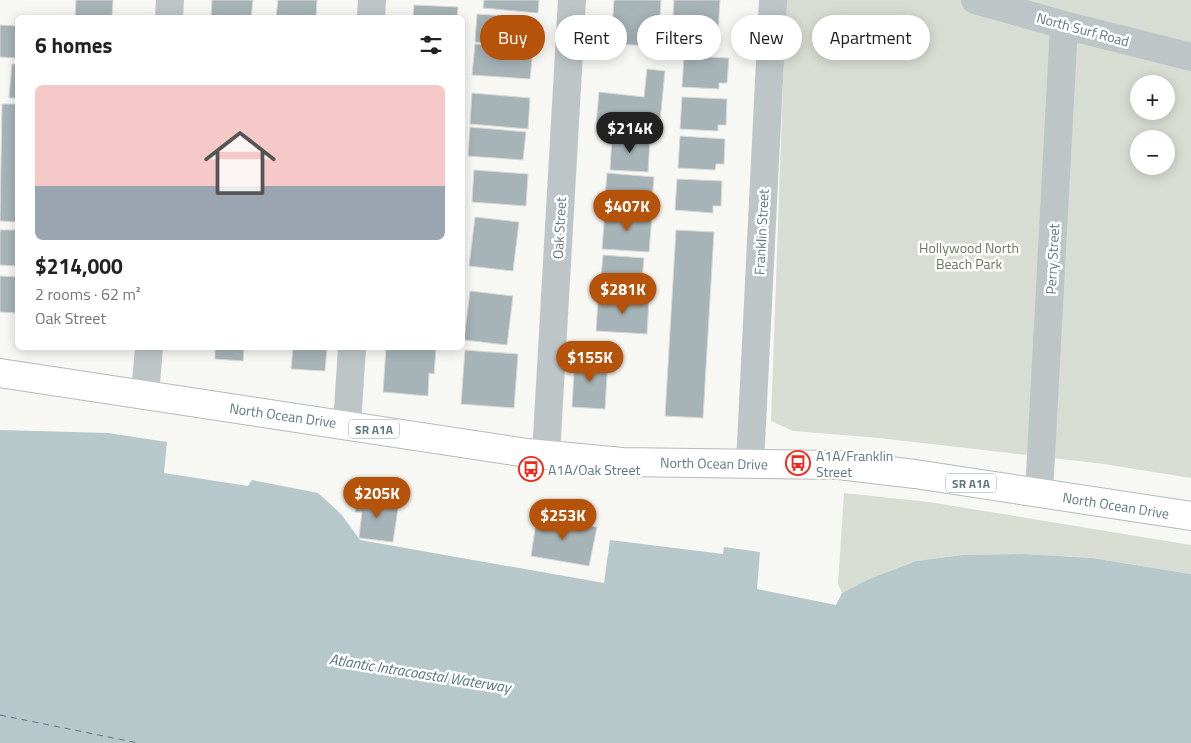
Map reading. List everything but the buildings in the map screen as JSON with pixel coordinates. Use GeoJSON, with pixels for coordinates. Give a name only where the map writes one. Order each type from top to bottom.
{"type":"FeatureCollection","features":[{"type":"Feature","properties":{"kind":"main road","name":"North Ocean Drive"},"geometry":{"type":"LineString","coordinates":[[0,372],[546,455],[622,462],[839,465],[1191,516]]}},
{"type":"Feature","properties":{"kind":"street"},"geometry":{"type":"LineString","coordinates":[[169,15],[170,0]]}},
{"type":"Feature","properties":{"kind":"street"},"geometry":{"type":"LineString","coordinates":[[371,15],[372,0]]}},
{"type":"Feature","properties":{"kind":"street","name":"Oak Street"},"geometry":{"type":"LineString","coordinates":[[546,455],[572,0]]}},
{"type":"Feature","properties":{"kind":"street","name":"Franklin Street"},"geometry":{"type":"LineString","coordinates":[[750,464],[773,0]]}},
{"type":"Feature","properties":{"kind":"street","name":"North Surf Road"},"geometry":{"type":"LineString","coordinates":[[975,0],[1191,57]]}},
{"type":"Feature","properties":{"kind":"street","name":"Perry Street"},"geometry":{"type":"LineString","coordinates":[[1039,493],[1064,25]]}},
{"type":"Feature","properties":{"kind":"street"},"geometry":{"type":"LineString","coordinates":[[146,394],[149,350]]}},
{"type":"Feature","properties":{"kind":"street"},"geometry":{"type":"LineString","coordinates":[[347,424],[352,350]]}},
{"type":"Feature","properties":{"kind":"green space","name":"Hollywood North Beach Park"},"geometry":{"type":"Polygon","coordinates":[[[786,0],[1191,0],[1191,478],[1104,464],[879,438],[793,431],[771,421],[784,60],[802,60],[802,15],[785,15],[786,0]]]}},
{"type":"Feature","properties":{"kind":"green space"},"geometry":{"type":"Polygon","coordinates":[[[844,493],[929,502],[1191,545],[1191,574],[1092,558],[1024,554],[962,555],[916,561],[869,579],[842,593],[838,584],[844,493]]]}},
{"type":"Feature","properties":{"kind":"water","name":"Atlantic Intracoastal Waterway"},"geometry":{"type":"Polygon","coordinates":[[[0,430],[108,433],[167,442],[164,473],[248,486],[252,480],[318,493],[341,514],[360,540],[604,583],[610,540],[723,554],[724,547],[760,552],[757,589],[836,605],[842,593],[869,579],[916,561],[962,555],[1024,554],[1092,558],[1191,574],[1191,743],[0,743],[0,430]]]}},
{"type":"Feature","properties":{"kind":"ferry route"},"geometry":{"type":"LineString","coordinates":[[0,715],[138,743]]}},
{"type":"Feature","properties":{"kind":"place","name":"A1A/Franklin Street"},"geometry":{"type":"Point","coordinates":[798,463]}},
{"type":"Feature","properties":{"kind":"place","name":"A1A/Oak Street"},"geometry":{"type":"Point","coordinates":[531,469]}}]}
